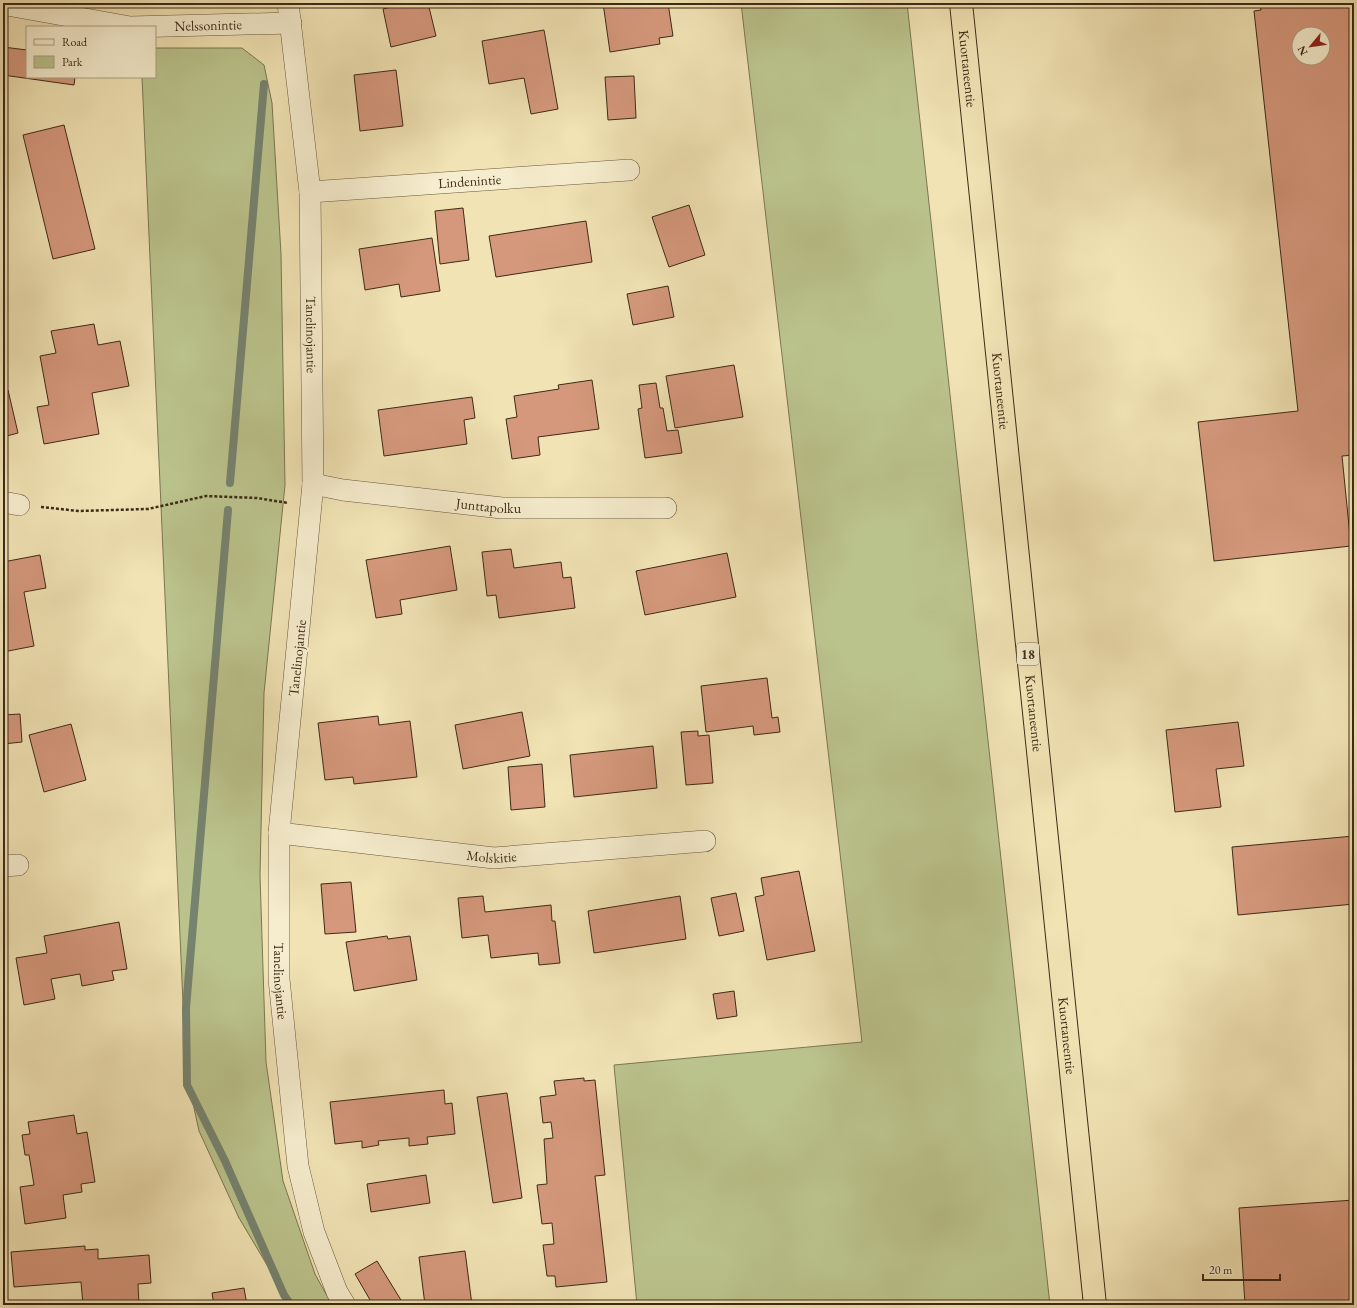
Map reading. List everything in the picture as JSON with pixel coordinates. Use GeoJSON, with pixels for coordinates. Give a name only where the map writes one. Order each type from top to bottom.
{"type":"FeatureCollection","features":[{"type":"Feature","properties":{"kind":"highway","name":"Kuortaneentie"},"geometry":{"type":"LineString","coordinates":[[961,3],[1095,1305]]}},
{"type":"Feature","properties":{"kind":"street","name":"Nelssonintie"},"geometry":{"type":"LineString","coordinates":[[7,5],[124,26]]}},
{"type":"Feature","properties":{"kind":"street","name":"Nelssonintie"},"geometry":{"type":"LineString","coordinates":[[141,26],[290,13]]}},
{"type":"Feature","properties":{"kind":"street","name":"Tanelinojantie"},"geometry":{"type":"LineString","coordinates":[[290,13],[310,192],[313,484],[279,833],[279,979],[298,1166],[314,1232],[337,1292],[345,1305]]}},
{"type":"Feature","properties":{"kind":"street","name":"Lindenintie"},"geometry":{"type":"LineString","coordinates":[[310,192],[629,170]]}},
{"type":"Feature","properties":{"kind":"street","name":"Junttapolku"},"geometry":{"type":"LineString","coordinates":[[313,484],[343,490],[502,508],[666,508]]}},
{"type":"Feature","properties":{"kind":"street","name":"Molskitie"},"geometry":{"type":"LineString","coordinates":[[279,833],[494,858],[705,841]]}},
{"type":"Feature","properties":{"kind":"path"},"geometry":{"type":"LineString","coordinates":[[11,504],[79,511],[148,509],[206,496],[257,498],[312,506]]}},
{"type":"Feature","properties":{"kind":"green space"},"geometry":{"type":"Polygon","coordinates":[[[741,3],[907,3],[1050,1305],[637,1305],[614,1065],[862,1042],[741,3]]]}},
{"type":"Feature","properties":{"kind":"green space"},"geometry":{"type":"Polygon","coordinates":[[[156,48],[242,48],[264,65],[272,103],[281,254],[285,485],[264,693],[260,875],[266,1062],[283,1181],[315,1274],[332,1305],[291,1305],[239,1218],[199,1131],[186,1071],[142,78],[156,78],[156,48]]]}},
{"type":"Feature","properties":{"kind":"building"},"geometry":{"type":"Polygon","coordinates":[[[409,3],[428,3],[436,36],[391,47],[383,9],[409,3]]]}},
{"type":"Feature","properties":{"kind":"building"},"geometry":{"type":"Polygon","coordinates":[[[603,3],[668,3],[673,36],[659,38],[660,44],[610,52],[603,3]]]}},
{"type":"Feature","properties":{"kind":"building"},"geometry":{"type":"Polygon","coordinates":[[[1260,3],[1354,3],[1354,455],[1342,456],[1351,546],[1214,561],[1198,422],[1298,411],[1254,11],[1261,10],[1260,3]]]}},
{"type":"Feature","properties":{"kind":"building"},"geometry":{"type":"Polygon","coordinates":[[[544,30],[558,109],[531,114],[524,78],[489,84],[482,41],[544,30]]]}},
{"type":"Feature","properties":{"kind":"building"},"geometry":{"type":"Polygon","coordinates":[[[3,47],[26,50],[26,78],[75,78],[74,85],[3,75],[3,47]]]}},
{"type":"Feature","properties":{"kind":"building"},"geometry":{"type":"Polygon","coordinates":[[[396,70],[403,126],[360,131],[354,75],[396,70]]]}},
{"type":"Feature","properties":{"kind":"building"},"geometry":{"type":"Polygon","coordinates":[[[634,76],[636,118],[608,120],[605,77],[634,76]]]}},
{"type":"Feature","properties":{"kind":"building"},"geometry":{"type":"Polygon","coordinates":[[[64,125],[95,249],[53,259],[23,135],[64,125]]]}},
{"type":"Feature","properties":{"kind":"building"},"geometry":{"type":"Polygon","coordinates":[[[689,205],[705,255],[669,267],[652,217],[689,205]]]}},
{"type":"Feature","properties":{"kind":"building"},"geometry":{"type":"Polygon","coordinates":[[[463,208],[469,260],[440,264],[435,211],[463,208]]]}},
{"type":"Feature","properties":{"kind":"building"},"geometry":{"type":"Polygon","coordinates":[[[586,221],[592,262],[496,277],[489,236],[586,221]]]}},
{"type":"Feature","properties":{"kind":"building"},"geometry":{"type":"Polygon","coordinates":[[[432,238],[440,291],[401,297],[399,284],[365,290],[359,249],[432,238]]]}},
{"type":"Feature","properties":{"kind":"building"},"geometry":{"type":"Polygon","coordinates":[[[668,286],[674,317],[633,325],[627,294],[668,286]]]}},
{"type":"Feature","properties":{"kind":"building"},"geometry":{"type":"Polygon","coordinates":[[[94,324],[98,345],[120,341],[129,386],[92,393],[99,434],[44,444],[37,407],[49,405],[40,356],[56,353],[51,331],[94,324]]]}},
{"type":"Feature","properties":{"kind":"building"},"geometry":{"type":"Polygon","coordinates":[[[734,365],[743,417],[675,428],[666,376],[734,365]]]}},
{"type":"Feature","properties":{"kind":"building"},"geometry":{"type":"Polygon","coordinates":[[[592,380],[599,429],[538,437],[540,455],[512,459],[506,419],[517,417],[514,396],[559,389],[558,385],[592,380]]]}},
{"type":"Feature","properties":{"kind":"building"},"geometry":{"type":"Polygon","coordinates":[[[656,383],[660,408],[663,408],[667,431],[678,430],[682,453],[645,458],[638,409],[642,408],[639,385],[656,383]]]}},
{"type":"Feature","properties":{"kind":"building"},"geometry":{"type":"Polygon","coordinates":[[[8,390],[18,433],[3,437],[3,391],[8,390]]]}},
{"type":"Feature","properties":{"kind":"building"},"geometry":{"type":"Polygon","coordinates":[[[472,397],[475,418],[464,420],[467,444],[384,456],[378,410],[472,397]]]}},
{"type":"Feature","properties":{"kind":"building"},"geometry":{"type":"Polygon","coordinates":[[[450,546],[457,590],[400,600],[402,614],[376,618],[366,560],[450,546]]]}},
{"type":"Feature","properties":{"kind":"building"},"geometry":{"type":"Polygon","coordinates":[[[511,549],[514,568],[561,562],[563,578],[571,577],[575,608],[499,618],[496,595],[487,596],[482,552],[511,549]]]}},
{"type":"Feature","properties":{"kind":"building"},"geometry":{"type":"Polygon","coordinates":[[[727,553],[736,597],[645,615],[636,571],[727,553]]]}},
{"type":"Feature","properties":{"kind":"building"},"geometry":{"type":"Polygon","coordinates":[[[40,555],[46,588],[24,592],[34,646],[3,652],[3,562],[40,555]]]}},
{"type":"Feature","properties":{"kind":"building"},"geometry":{"type":"Polygon","coordinates":[[[767,678],[772,718],[778,717],[780,732],[754,735],[753,726],[706,732],[701,686],[767,678]]]}},
{"type":"Feature","properties":{"kind":"building"},"geometry":{"type":"Polygon","coordinates":[[[522,712],[530,756],[463,769],[455,725],[522,712]]]}},
{"type":"Feature","properties":{"kind":"building"},"geometry":{"type":"Polygon","coordinates":[[[20,714],[22,742],[3,744],[3,715],[20,714]]]}},
{"type":"Feature","properties":{"kind":"building"},"geometry":{"type":"Polygon","coordinates":[[[378,716],[379,725],[410,721],[417,777],[354,784],[353,777],[325,780],[318,723],[378,716]]]}},
{"type":"Feature","properties":{"kind":"building"},"geometry":{"type":"Polygon","coordinates":[[[1238,722],[1244,766],[1216,769],[1221,807],[1175,812],[1166,730],[1238,722]]]}},
{"type":"Feature","properties":{"kind":"building"},"geometry":{"type":"Polygon","coordinates":[[[71,724],[86,780],[44,792],[29,735],[71,724]]]}},
{"type":"Feature","properties":{"kind":"building"},"geometry":{"type":"Polygon","coordinates":[[[698,731],[698,736],[709,735],[713,783],[686,785],[681,732],[698,731]]]}},
{"type":"Feature","properties":{"kind":"building"},"geometry":{"type":"Polygon","coordinates":[[[653,746],[657,788],[574,797],[570,755],[653,746]]]}},
{"type":"Feature","properties":{"kind":"building"},"geometry":{"type":"Polygon","coordinates":[[[542,764],[545,807],[511,810],[508,767],[542,764]]]}},
{"type":"Feature","properties":{"kind":"building"},"geometry":{"type":"Polygon","coordinates":[[[1354,836],[1354,904],[1238,915],[1232,847],[1354,836]]]}},
{"type":"Feature","properties":{"kind":"building"},"geometry":{"type":"Polygon","coordinates":[[[799,871],[815,951],[767,960],[755,897],[764,895],[761,878],[799,871]]]}},
{"type":"Feature","properties":{"kind":"building"},"geometry":{"type":"Polygon","coordinates":[[[351,882],[356,932],[325,934],[321,884],[351,882]]]}},
{"type":"Feature","properties":{"kind":"building"},"geometry":{"type":"Polygon","coordinates":[[[736,893],[744,931],[719,936],[711,898],[736,893]]]}},
{"type":"Feature","properties":{"kind":"building"},"geometry":{"type":"Polygon","coordinates":[[[483,896],[485,912],[551,905],[552,921],[555,921],[560,963],[539,965],[538,953],[491,958],[488,935],[462,938],[458,898],[483,896]]]}},
{"type":"Feature","properties":{"kind":"building"},"geometry":{"type":"Polygon","coordinates":[[[680,896],[686,939],[594,953],[588,911],[680,896]]]}},
{"type":"Feature","properties":{"kind":"building"},"geometry":{"type":"Polygon","coordinates":[[[119,922],[127,969],[112,971],[114,980],[82,986],[80,974],[51,979],[55,999],[24,1005],[16,958],[47,953],[44,936],[119,922]]]}},
{"type":"Feature","properties":{"kind":"building"},"geometry":{"type":"Polygon","coordinates":[[[387,936],[388,939],[410,936],[417,980],[354,991],[346,942],[387,936]]]}},
{"type":"Feature","properties":{"kind":"building"},"geometry":{"type":"Polygon","coordinates":[[[734,991],[737,1016],[717,1019],[713,994],[734,991]]]}},
{"type":"Feature","properties":{"kind":"building"},"geometry":{"type":"Polygon","coordinates":[[[584,1078],[584,1081],[595,1080],[605,1175],[595,1176],[607,1282],[556,1287],[555,1276],[547,1276],[543,1245],[554,1244],[552,1223],[542,1224],[537,1185],[547,1184],[544,1139],[553,1138],[551,1122],[543,1123],[540,1097],[556,1095],[554,1081],[584,1078]]]}},
{"type":"Feature","properties":{"kind":"building"},"geometry":{"type":"Polygon","coordinates":[[[444,1090],[445,1104],[452,1103],[455,1134],[427,1137],[428,1144],[409,1146],[409,1138],[378,1141],[379,1145],[362,1148],[362,1141],[335,1144],[330,1102],[444,1090]]]}},
{"type":"Feature","properties":{"kind":"building"},"geometry":{"type":"Polygon","coordinates":[[[507,1093],[522,1198],[493,1203],[477,1097],[507,1093]]]}},
{"type":"Feature","properties":{"kind":"building"},"geometry":{"type":"Polygon","coordinates":[[[74,1115],[77,1134],[87,1132],[95,1182],[81,1184],[82,1192],[63,1195],[66,1218],[25,1224],[20,1187],[34,1185],[29,1155],[25,1155],[22,1135],[30,1134],[28,1122],[74,1115]]]}},
{"type":"Feature","properties":{"kind":"building"},"geometry":{"type":"Polygon","coordinates":[[[426,1175],[430,1203],[371,1212],[367,1184],[426,1175]]]}},
{"type":"Feature","properties":{"kind":"building"},"geometry":{"type":"Polygon","coordinates":[[[1354,1200],[1354,1305],[1245,1305],[1239,1208],[1354,1200]]]}},
{"type":"Feature","properties":{"kind":"building"},"geometry":{"type":"Polygon","coordinates":[[[85,1246],[85,1250],[98,1249],[98,1259],[149,1255],[151,1283],[138,1284],[139,1305],[83,1305],[81,1282],[14,1287],[11,1252],[85,1246]]]}},
{"type":"Feature","properties":{"kind":"building"},"geometry":{"type":"Polygon","coordinates":[[[465,1251],[472,1305],[425,1305],[419,1257],[465,1251]]]}},
{"type":"Feature","properties":{"kind":"building"},"geometry":{"type":"Polygon","coordinates":[[[377,1261],[404,1305],[373,1305],[355,1274],[377,1261]]]}},
{"type":"Feature","properties":{"kind":"building"},"geometry":{"type":"Polygon","coordinates":[[[244,1288],[247,1305],[214,1305],[212,1293],[244,1288]]]}},
{"type":"Feature","properties":{"kind":"building"},"geometry":{"type":"Polygon","coordinates":[[[613,1301],[613,1305],[580,1305],[613,1301]]]}},
{"type":"Feature","properties":{"kind":"waterway"},"geometry":{"type":"LineString","coordinates":[[230,483],[264,84]]}},
{"type":"Feature","properties":{"kind":"waterway"},"geometry":{"type":"LineString","coordinates":[[228,510],[186,1008],[187,1085],[225,1161],[284,1295],[291,1305]]}}]}
